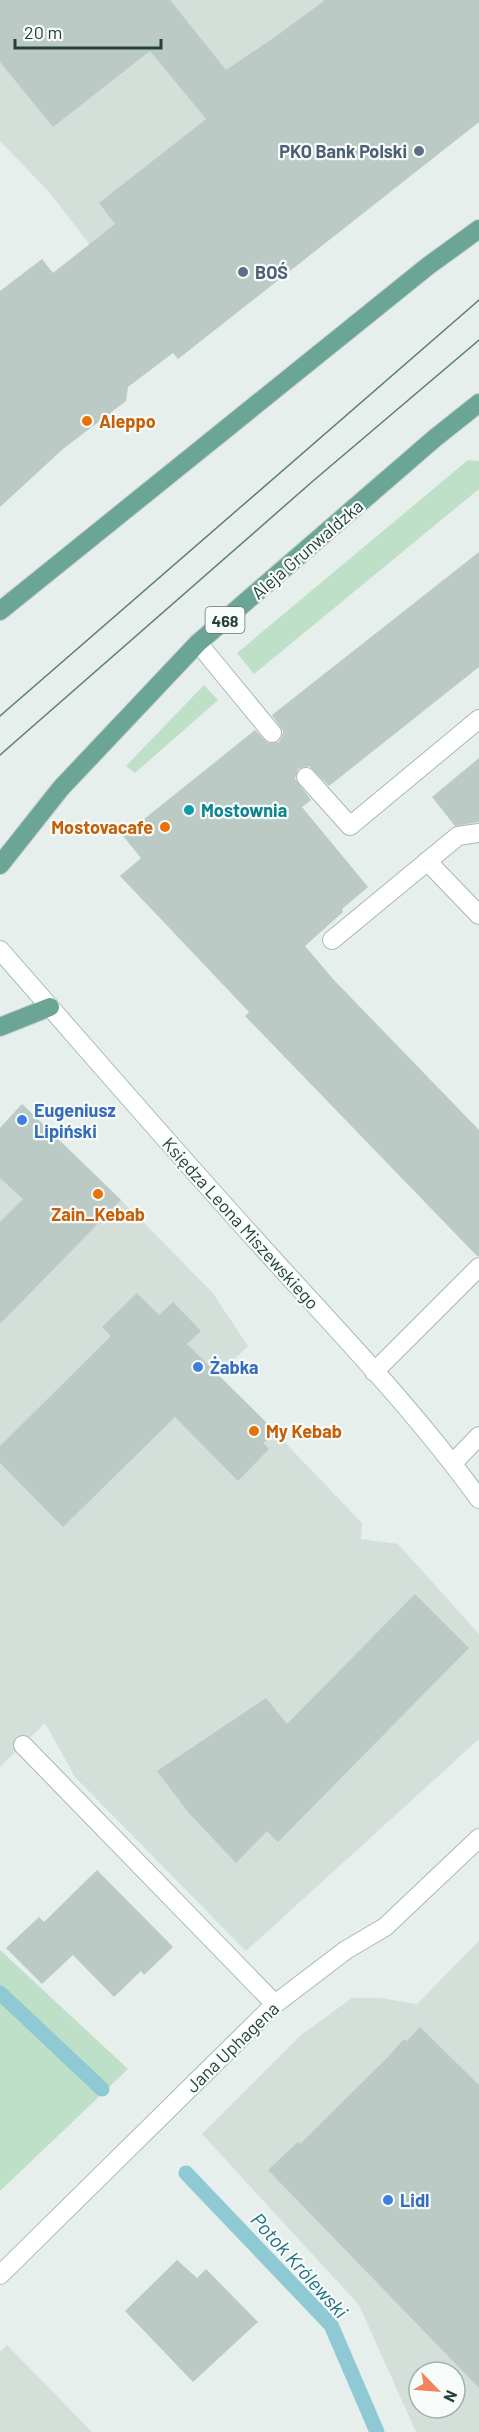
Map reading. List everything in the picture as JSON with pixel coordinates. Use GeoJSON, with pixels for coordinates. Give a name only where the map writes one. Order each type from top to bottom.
{"type":"FeatureCollection","features":[{"type":"Feature","properties":{"kind":"main road"},"geometry":{"type":"LineString","coordinates":[[0,611],[428,266],[479,229]]}},
{"type":"Feature","properties":{"kind":"main road","name":"Aleja Grunwaldzka"},"geometry":{"type":"LineString","coordinates":[[0,865],[61,788],[198,643],[426,445],[479,403]]}},
{"type":"Feature","properties":{"kind":"main road"},"geometry":{"type":"LineString","coordinates":[[0,1027],[50,1007]]}},
{"type":"Feature","properties":{"kind":"street"},"geometry":{"type":"LineString","coordinates":[[198,643],[272,733]]}},
{"type":"Feature","properties":{"kind":"street"},"geometry":{"type":"LineString","coordinates":[[306,777],[350,826],[479,719]]}},
{"type":"Feature","properties":{"kind":"street"},"geometry":{"type":"LineString","coordinates":[[332,940],[458,836],[479,833]]}},
{"type":"Feature","properties":{"kind":"street"},"geometry":{"type":"LineString","coordinates":[[427,861],[479,915]]}},
{"type":"Feature","properties":{"kind":"street","name":"Księdza Leona Miszewskiego"},"geometry":{"type":"LineString","coordinates":[[0,950],[185,1163],[374,1372],[453,1463],[479,1499]]}},
{"type":"Feature","properties":{"kind":"street"},"geometry":{"type":"LineString","coordinates":[[374,1372],[479,1267]]}},
{"type":"Feature","properties":{"kind":"street"},"geometry":{"type":"LineString","coordinates":[[453,1463],[479,1436]]}},
{"type":"Feature","properties":{"kind":"street"},"geometry":{"type":"LineString","coordinates":[[23,1745],[274,2004]]}},
{"type":"Feature","properties":{"kind":"street","name":"Jana Uphagena"},"geometry":{"type":"LineString","coordinates":[[0,2275],[274,2004],[346,1950],[384,1927],[479,1838]]}},
{"type":"Feature","properties":{"kind":"shaded area"},"geometry":{"type":"Polygon","coordinates":[[[0,0],[412,0],[479,88],[479,122],[178,359],[50,193],[0,141],[0,0]]]}},
{"type":"Feature","properties":{"kind":"shaded area"},"geometry":{"type":"Polygon","coordinates":[[[22,1104],[212,1292],[248,1346],[218,1375],[362,1523],[361,1539],[398,1544],[479,1634],[479,1739],[246,1951],[75,1777],[45,1723],[0,1767],[0,1128],[22,1104]]]}},
{"type":"Feature","properties":{"kind":"shaded area"},"geometry":{"type":"Polygon","coordinates":[[[479,1941],[479,2432],[416,2432],[411,2420],[467,2420],[467,2360],[407,2360],[407,2412],[359,2305],[202,2134],[301,2035],[352,1998],[380,1998],[417,2004],[479,1941]]]}},
{"type":"Feature","properties":{"kind":"shaded area"},"geometry":{"type":"Polygon","coordinates":[[[7,2345],[92,2432],[0,2432],[0,2352],[7,2345]]]}},
{"type":"Feature","properties":{"kind":"green space"},"geometry":{"type":"Polygon","coordinates":[[[468,460],[479,461],[479,489],[254,674],[237,653],[468,460]]]}},
{"type":"Feature","properties":{"kind":"green space"},"geometry":{"type":"Polygon","coordinates":[[[204,685],[218,700],[135,773],[126,766],[204,685]]]}},
{"type":"Feature","properties":{"kind":"green space"},"geometry":{"type":"Polygon","coordinates":[[[0,1950],[128,2069],[0,2191],[0,1950]]]}},
{"type":"Feature","properties":{"kind":"building"},"geometry":{"type":"Polygon","coordinates":[[[0,0],[170,0],[226,70],[325,0],[479,0],[479,122],[178,359],[173,353],[128,387],[126,401],[63,449],[0,507],[0,291],[42,259],[53,273],[115,224],[99,203],[206,119],[150,51],[53,127],[0,62],[0,0]]]}},
{"type":"Feature","properties":{"kind":"building"},"geometry":{"type":"Polygon","coordinates":[[[479,552],[479,667],[329,786],[309,766],[298,769],[295,779],[311,800],[302,807],[368,887],[305,946],[333,979],[479,1130],[479,1256],[477,1256],[245,1016],[249,1012],[120,876],[141,858],[123,836],[255,730],[268,743],[279,742],[283,731],[272,715],[479,552]]]}},
{"type":"Feature","properties":{"kind":"building"},"geometry":{"type":"Polygon","coordinates":[[[479,758],[479,822],[455,826],[432,797],[479,758]]]}},
{"type":"Feature","properties":{"kind":"building"},"geometry":{"type":"Polygon","coordinates":[[[22,1104],[121,1200],[0,1324],[0,1222],[23,1199],[0,1178],[0,1128],[22,1104]]]}},
{"type":"Feature","properties":{"kind":"building"},"geometry":{"type":"Polygon","coordinates":[[[137,1293],[159,1315],[173,1302],[201,1331],[187,1344],[277,1433],[263,1443],[269,1449],[238,1481],[175,1417],[63,1527],[0,1463],[0,1446],[111,1336],[102,1327],[137,1293]]]}},
{"type":"Feature","properties":{"kind":"building"},"geometry":{"type":"Polygon","coordinates":[[[415,1594],[469,1648],[278,1842],[267,1831],[236,1863],[188,1812],[157,1771],[266,1698],[287,1724],[415,1594]]]}},
{"type":"Feature","properties":{"kind":"building"},"geometry":{"type":"Polygon","coordinates":[[[97,1870],[173,1947],[144,1975],[141,1971],[114,1997],[73,1955],[42,1984],[6,1948],[39,1917],[44,1922],[97,1870]]]}},
{"type":"Feature","properties":{"kind":"building","name":"Lidl"},"geometry":{"type":"Polygon","coordinates":[[[420,2027],[479,2085],[479,2388],[467,2376],[467,2360],[452,2360],[268,2170],[298,2142],[300,2144],[404,2039],[407,2041],[420,2027]]]}},
{"type":"Feature","properties":{"kind":"building"},"geometry":{"type":"Polygon","coordinates":[[[177,2260],[197,2278],[206,2269],[258,2322],[193,2382],[125,2311],[177,2260]]]}},
{"type":"Feature","properties":{"kind":"waterway","name":"Potok Królewski"},"geometry":{"type":"LineString","coordinates":[[0,1993],[102,2089]]}},
{"type":"Feature","properties":{"kind":"waterway","name":"Potok Królewski"},"geometry":{"type":"LineString","coordinates":[[186,2173],[331,2325],[377,2432]]}},
{"type":"Feature","properties":{"kind":"tram line"},"geometry":{"type":"LineString","coordinates":[[0,716],[479,300]]}},
{"type":"Feature","properties":{"kind":"tram line"},"geometry":{"type":"LineString","coordinates":[[0,755],[313,481],[479,340]]}},
{"type":"Feature","properties":{"kind":"place","name":"PKO Bank Polski"},"geometry":{"type":"Point","coordinates":[419,151]}},
{"type":"Feature","properties":{"kind":"place","name":"BOŚ"},"geometry":{"type":"Point","coordinates":[243,272]}},
{"type":"Feature","properties":{"kind":"place","name":"Aleppo"},"geometry":{"type":"Point","coordinates":[87,421]}},
{"type":"Feature","properties":{"kind":"place","name":"Mostownia"},"geometry":{"type":"Point","coordinates":[189,810]}},
{"type":"Feature","properties":{"kind":"place","name":"Mostovacafe"},"geometry":{"type":"Point","coordinates":[165,827]}},
{"type":"Feature","properties":{"kind":"place","name":"Eugeniusz Lipiński"},"geometry":{"type":"Point","coordinates":[22,1120]}},
{"type":"Feature","properties":{"kind":"place","name":"Zain_Kebab"},"geometry":{"type":"Point","coordinates":[98,1194]}},
{"type":"Feature","properties":{"kind":"place","name":"Żabka"},"geometry":{"type":"Point","coordinates":[198,1367]}},
{"type":"Feature","properties":{"kind":"place","name":"My Kebab"},"geometry":{"type":"Point","coordinates":[254,1431]}},
{"type":"Feature","properties":{"kind":"place","name":"Lidl"},"geometry":{"type":"Point","coordinates":[388,2200]}}]}
